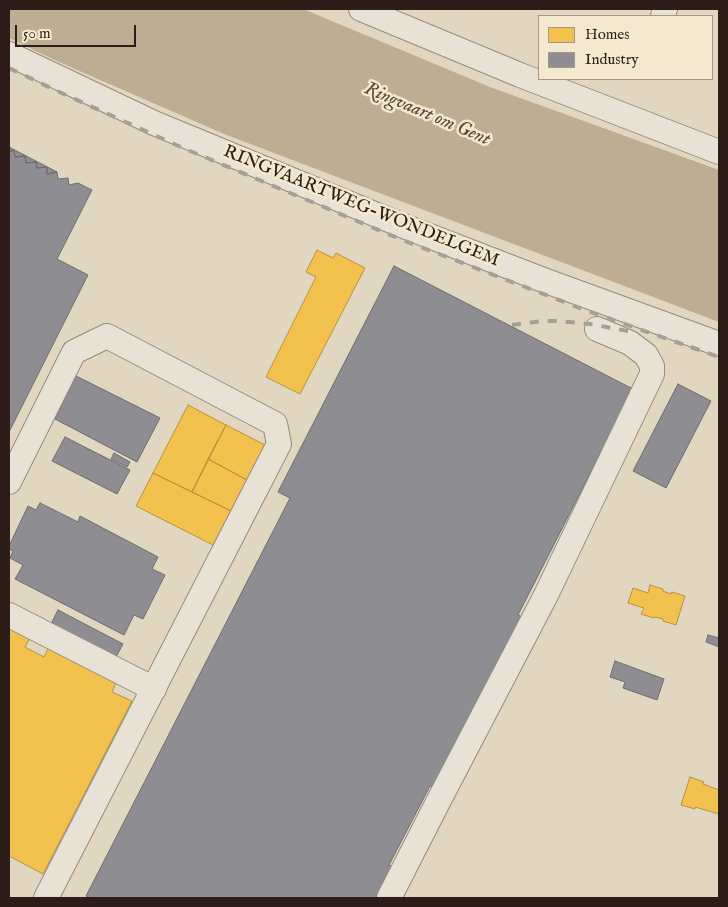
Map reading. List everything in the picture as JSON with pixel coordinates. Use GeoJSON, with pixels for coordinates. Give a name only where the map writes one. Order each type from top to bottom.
{"type":"FeatureCollection","features":[{"type":"Feature","properties":{"kind":"street"},"geometry":{"type":"LineString","coordinates":[[361,9],[520,75],[719,152]]}},
{"type":"Feature","properties":{"kind":"street","name":"RINGVAARTWEG-WONDELGEM"},"geometry":{"type":"LineString","coordinates":[[9,54],[154,123],[406,227],[546,281],[719,344]]}},
{"type":"Feature","properties":{"kind":"street"},"geometry":{"type":"LineString","coordinates":[[389,898],[546,595],[652,374],[652,366],[646,354],[630,343],[597,329]]}},
{"type":"Feature","properties":{"kind":"street"},"geometry":{"type":"LineString","coordinates":[[9,482],[74,352],[107,336],[275,424],[279,444],[46,898]]}},
{"type":"Feature","properties":{"kind":"street"},"geometry":{"type":"LineString","coordinates":[[9,614],[154,689]]}},
{"type":"Feature","properties":{"kind":"water","name":"Ringvaart om Gent"},"geometry":{"type":"Polygon","coordinates":[[[9,9],[303,9],[490,87],[719,170],[719,322],[224,134],[59,62],[9,38],[9,9]]]}},
{"type":"Feature","properties":{"kind":"building: Homes"},"geometry":{"type":"Polygon","coordinates":[[[317,250],[333,258],[336,253],[365,268],[300,394],[266,377],[316,277],[306,272],[317,250]]]}},
{"type":"Feature","properties":{"kind":"building: Homes"},"geometry":{"type":"Polygon","coordinates":[[[188,405],[226,425],[192,492],[153,473],[188,405]]]}},
{"type":"Feature","properties":{"kind":"building: Homes"},"geometry":{"type":"Polygon","coordinates":[[[226,425],[265,445],[247,480],[208,459],[226,425]]]}},
{"type":"Feature","properties":{"kind":"building: Homes"},"geometry":{"type":"Polygon","coordinates":[[[208,459],[247,480],[231,511],[192,492],[208,459]]]}},
{"type":"Feature","properties":{"kind":"building: Homes"},"geometry":{"type":"Polygon","coordinates":[[[153,473],[231,511],[213,545],[136,506],[153,473]]]}},
{"type":"Feature","properties":{"kind":"building: Homes"},"geometry":{"type":"Polygon","coordinates":[[[650,585],[671,594],[672,592],[685,596],[676,625],[663,621],[663,619],[641,614],[644,608],[628,603],[633,588],[648,593],[650,585]]]}},
{"type":"Feature","properties":{"kind":"building: Homes"},"geometry":{"type":"Polygon","coordinates":[[[9,625],[31,636],[25,647],[44,657],[49,647],[117,681],[112,692],[132,701],[43,874],[9,856],[9,625]]]}},
{"type":"Feature","properties":{"kind":"building: Homes"},"geometry":{"type":"Polygon","coordinates":[[[690,777],[719,790],[719,814],[681,805],[690,777]]]}},
{"type":"Feature","properties":{"kind":"building: Industry"},"geometry":{"type":"Polygon","coordinates":[[[9,147],[57,172],[47,174],[47,167],[37,168],[36,162],[26,163],[25,156],[15,157],[14,151],[9,151],[9,147]]]}},
{"type":"Feature","properties":{"kind":"building: Industry"},"geometry":{"type":"Polygon","coordinates":[[[14,150],[15,157],[25,156],[26,163],[36,162],[37,168],[47,167],[47,174],[57,172],[58,179],[68,178],[69,185],[78,183],[92,190],[57,259],[88,275],[9,432],[9,151],[14,150]]]}},
{"type":"Feature","properties":{"kind":"building: Industry"},"geometry":{"type":"Polygon","coordinates":[[[394,266],[633,389],[518,615],[529,620],[441,791],[430,786],[389,865],[401,871],[387,898],[90,898],[86,896],[290,498],[278,492],[394,266]]]}},
{"type":"Feature","properties":{"kind":"building: Industry"},"geometry":{"type":"Polygon","coordinates":[[[76,376],[160,418],[137,462],[55,419],[76,376]]]}},
{"type":"Feature","properties":{"kind":"building: Industry"},"geometry":{"type":"Polygon","coordinates":[[[678,384],[711,401],[666,488],[633,471],[678,384]]]}},
{"type":"Feature","properties":{"kind":"building: Industry"},"geometry":{"type":"Polygon","coordinates":[[[65,437],[130,470],[117,494],[52,461],[65,437]]]}},
{"type":"Feature","properties":{"kind":"building: Industry"},"geometry":{"type":"Polygon","coordinates":[[[114,453],[130,462],[127,467],[111,459],[114,453]]]}},
{"type":"Feature","properties":{"kind":"building: Industry"},"geometry":{"type":"Polygon","coordinates":[[[40,503],[78,522],[80,516],[158,557],[152,569],[165,575],[143,619],[134,615],[124,635],[15,579],[23,565],[10,558],[13,551],[9,549],[9,546],[28,506],[36,510],[40,503]]]}},
{"type":"Feature","properties":{"kind":"building: Industry"},"geometry":{"type":"Polygon","coordinates":[[[58,610],[123,644],[116,657],[51,624],[58,610]]]}},
{"type":"Feature","properties":{"kind":"building: Industry"},"geometry":{"type":"Polygon","coordinates":[[[708,635],[719,638],[719,647],[706,642],[708,635]]]}},
{"type":"Feature","properties":{"kind":"building: Industry"},"geometry":{"type":"Polygon","coordinates":[[[615,661],[664,679],[657,700],[623,688],[625,682],[610,677],[615,661]]]}},
{"type":"Feature","properties":{"kind":"railway"},"geometry":{"type":"LineString","coordinates":[[9,68],[183,148],[400,239],[585,310],[696,349]]}},
{"type":"Feature","properties":{"kind":"railway"},"geometry":{"type":"LineString","coordinates":[[512,325],[558,321],[590,324],[628,331]]}},
{"type":"Feature","properties":{"kind":"railway"},"geometry":{"type":"LineString","coordinates":[[691,347],[719,357]]}}]}
